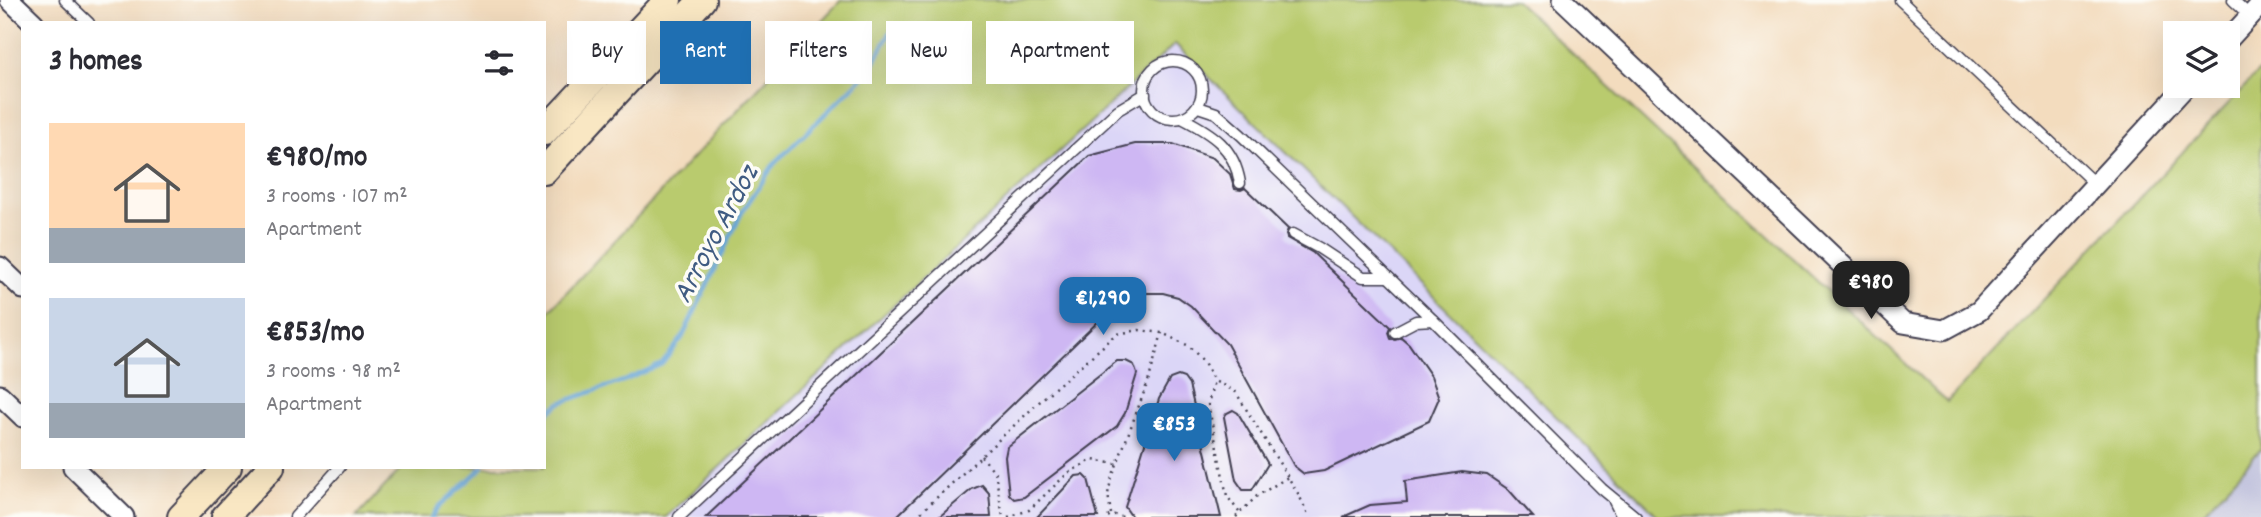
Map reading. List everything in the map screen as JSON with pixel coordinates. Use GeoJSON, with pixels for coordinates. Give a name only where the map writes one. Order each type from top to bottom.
{"type":"FeatureCollection","features":[{"type":"Feature","properties":{"kind":"street"},"geometry":{"type":"LineString","coordinates":[[10,0],[32,21]]}},
{"type":"Feature","properties":{"kind":"street"},"geometry":{"type":"LineString","coordinates":[[546,130],[668,0]]}},
{"type":"Feature","properties":{"kind":"street"},"geometry":{"type":"LineString","coordinates":[[546,170],[702,0]]}},
{"type":"Feature","properties":{"kind":"street"},"geometry":{"type":"LineString","coordinates":[[1563,0],[1903,323],[1944,330],[1979,311],[2175,98]]}},
{"type":"Feature","properties":{"kind":"street"},"geometry":{"type":"LineString","coordinates":[[2240,27],[2255,10]]}},
{"type":"Feature","properties":{"kind":"street"},"geometry":{"type":"LineString","coordinates":[[0,267],[21,287]]}},
{"type":"Feature","properties":{"kind":"street"},"geometry":{"type":"LineString","coordinates":[[0,395],[21,415]]}},
{"type":"Feature","properties":{"kind":"street"},"geometry":{"type":"LineString","coordinates":[[75,469],[124,517]]}},
{"type":"Feature","properties":{"kind":"street"},"geometry":{"type":"LineString","coordinates":[[181,517],[226,469]]}},
{"type":"Feature","properties":{"kind":"street"},"geometry":{"type":"LineString","coordinates":[[225,517],[269,469]]}},
{"type":"Feature","properties":{"kind":"lane"},"geometry":{"type":"LineString","coordinates":[[65,0],[87,21]]}},
{"type":"Feature","properties":{"kind":"lane"},"geometry":{"type":"LineString","coordinates":[[1900,0],[2096,185]]}},
{"type":"Feature","properties":{"kind":"lane"},"geometry":{"type":"LineString","coordinates":[[2233,0],[2255,10]]}},
{"type":"Feature","properties":{"kind":"lane"},"geometry":{"type":"LineString","coordinates":[[1182,118],[1198,107],[1202,89],[1200,80],[1196,72],[1180,62],[1162,64],[1148,76],[1145,94],[1148,104],[1162,117],[1182,118],[1224,145],[1237,163],[1240,183]]}},
{"type":"Feature","properties":{"kind":"lane"},"geometry":{"type":"LineString","coordinates":[[679,517],[1118,110],[1145,94]]}},
{"type":"Feature","properties":{"kind":"lane"},"geometry":{"type":"LineString","coordinates":[[1198,107],[1216,113],[1241,135],[1612,498],[1636,517]]}},
{"type":"Feature","properties":{"kind":"lane"},"geometry":{"type":"LineString","coordinates":[[1293,234],[1363,277],[1387,277]]}},
{"type":"Feature","properties":{"kind":"lane"},"geometry":{"type":"LineString","coordinates":[[1395,332],[1416,321],[1433,320]]}},
{"type":"Feature","properties":{"kind":"lane"},"geometry":{"type":"LineString","coordinates":[[295,517],[338,469]]}},
{"type":"Feature","properties":{"kind":"lane"},"geometry":{"type":"LineString","coordinates":[[1612,498],[1622,517]]}},
{"type":"Feature","properties":{"kind":"path"},"geometry":{"type":"LineString","coordinates":[[916,517],[1117,334],[1139,330],[1162,333],[1189,346],[1205,362],[1214,381],[1235,391],[1309,517]]}},
{"type":"Feature","properties":{"kind":"path"},"geometry":{"type":"LineString","coordinates":[[1123,517],[1109,515],[1108,494],[1116,464],[1141,403],[1162,333]]}},
{"type":"Feature","properties":{"kind":"path"},"geometry":{"type":"LineString","coordinates":[[1214,381],[1208,404],[1227,496],[1239,512]]}},
{"type":"Feature","properties":{"kind":"path"},"geometry":{"type":"LineString","coordinates":[[981,456],[995,472],[1003,517]]}},
{"type":"Feature","properties":{"kind":"path"},"geometry":{"type":"LineString","coordinates":[[1008,517],[1029,510],[1068,473],[1092,460],[1116,464]]}},
{"type":"Feature","properties":{"kind":"path"},"geometry":{"type":"LineString","coordinates":[[1236,517],[1257,496],[1287,477]]}},
{"type":"Feature","properties":{"kind":"shaded area"},"geometry":{"type":"Polygon","coordinates":[[[1175,44],[1659,517],[666,517],[1175,44]]]}},
{"type":"Feature","properties":{"kind":"shaded area"},"geometry":{"type":"Polygon","coordinates":[[[2261,449],[2261,517],[2200,517],[2261,449]]]}},
{"type":"Feature","properties":{"kind":"green space"},"geometry":{"type":"Polygon","coordinates":[[[841,0],[1515,0],[1947,402],[2234,98],[2240,98],[2240,91],[2261,69],[2261,449],[2200,517],[1659,517],[1175,44],[1134,82],[1134,21],[986,21],[986,84],[1132,84],[666,517],[356,517],[401,469],[546,469],[546,314],[765,81],[765,84],[872,84],[872,21],[821,21],[841,0]]]}},
{"type":"Feature","properties":{"kind":"building"},"geometry":{"type":"Polygon","coordinates":[[[1135,144],[1173,144],[1213,158],[1230,174],[1235,189],[1245,188],[1288,229],[1287,238],[1313,253],[1390,327],[1390,338],[1401,337],[1409,344],[1431,376],[1439,398],[1429,421],[1324,471],[1304,474],[1294,466],[1227,344],[1191,306],[1178,297],[1163,293],[1145,293],[1126,299],[1107,313],[896,517],[706,517],[1089,156],[1135,144]]]}},
{"type":"Feature","properties":{"kind":"building"},"geometry":{"type":"Polygon","coordinates":[[[1117,361],[1134,365],[1137,374],[1125,413],[1117,426],[1024,497],[1014,499],[1009,494],[1005,457],[1007,447],[1117,361]]]}},
{"type":"Feature","properties":{"kind":"building"},"geometry":{"type":"Polygon","coordinates":[[[1178,376],[1184,378],[1189,385],[1221,517],[1132,517],[1125,507],[1159,399],[1170,379],[1178,376]]]}},
{"type":"Feature","properties":{"kind":"building"},"geometry":{"type":"Polygon","coordinates":[[[1233,410],[1238,413],[1268,464],[1252,490],[1243,490],[1236,480],[1224,417],[1233,410]]]}},
{"type":"Feature","properties":{"kind":"building"},"geometry":{"type":"Polygon","coordinates":[[[1462,472],[1487,475],[1509,490],[1533,517],[1343,517],[1370,505],[1407,502],[1405,481],[1462,472]]]}},
{"type":"Feature","properties":{"kind":"building"},"geometry":{"type":"Polygon","coordinates":[[[1084,475],[1088,479],[1098,517],[1037,517],[1076,476],[1084,475]]]}},
{"type":"Feature","properties":{"kind":"building"},"geometry":{"type":"Polygon","coordinates":[[[982,485],[989,493],[991,517],[939,517],[972,489],[982,485]]]}},
{"type":"Feature","properties":{"kind":"waterway","name":"Arroyo Ardoz"},"geometry":{"type":"LineString","coordinates":[[546,414],[560,403],[662,364],[682,338],[742,212],[774,164],[870,70],[886,40]]}},
{"type":"Feature","properties":{"kind":"waterway","name":"Arroyo Ardoz"},"geometry":{"type":"LineString","coordinates":[[432,517],[439,507],[481,469]]}}]}
